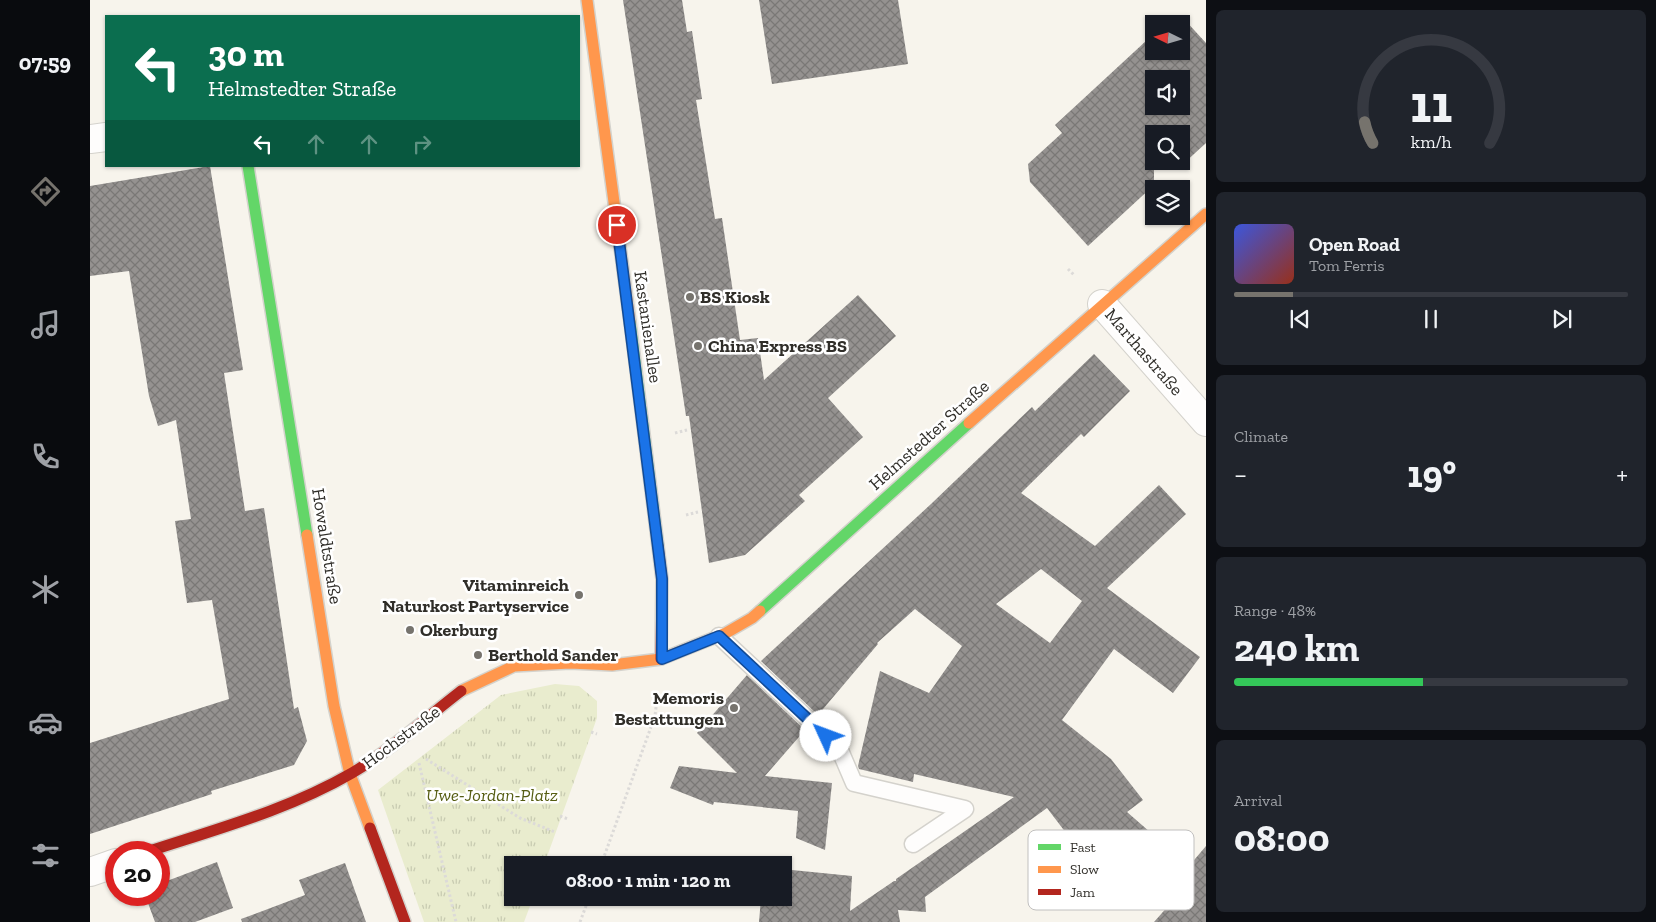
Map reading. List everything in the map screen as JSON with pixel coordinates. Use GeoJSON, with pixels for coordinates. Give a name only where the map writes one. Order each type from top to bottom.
{"type":"FeatureCollection","features":[{"type":"Feature","properties":{"kind":"street","name":"Kastanienallee"},"geometry":{"type":"LineString","coordinates":[[587,0],[585,37],[641,407],[662,579],[662,659]]}},
{"type":"Feature","properties":{"kind":"street"},"geometry":{"type":"LineString","coordinates":[[90,139],[105,137]]}},
{"type":"Feature","properties":{"kind":"street","name":"Howaldtstraße"},"geometry":{"type":"LineString","coordinates":[[248,167],[334,706],[350,774],[405,922]]}},
{"type":"Feature","properties":{"kind":"street","name":"Helmstedter Straße"},"geometry":{"type":"LineString","coordinates":[[662,659],[719,636],[752,618],[908,476],[1206,214]]}},
{"type":"Feature","properties":{"kind":"street","name":"Marthastraße"},"geometry":{"type":"LineString","coordinates":[[1102,304],[1206,422]]}},
{"type":"Feature","properties":{"kind":"street","name":"Hochstraße"},"geometry":{"type":"LineString","coordinates":[[170,844],[281,808],[350,774],[368,763],[465,688],[514,666],[570,663],[612,665],[662,659]]}},
{"type":"Feature","properties":{"kind":"street"},"geometry":{"type":"LineString","coordinates":[[90,872],[105,867]]}},
{"type":"Feature","properties":{"kind":"lane"},"geometry":{"type":"LineString","coordinates":[[719,636],[839,748],[854,783],[965,809],[913,844]]}},
{"type":"Feature","properties":{"kind":"path"},"geometry":{"type":"LineString","coordinates":[[1068,269],[1074,275]]}},
{"type":"Feature","properties":{"kind":"path"},"geometry":{"type":"LineString","coordinates":[[672,434],[687,430]]}},
{"type":"Feature","properties":{"kind":"path"},"geometry":{"type":"LineString","coordinates":[[683,516],[698,512]]}},
{"type":"Feature","properties":{"kind":"path"},"geometry":{"type":"LineString","coordinates":[[604,856],[655,716],[662,659]]}},
{"type":"Feature","properties":{"kind":"path"},"geometry":{"type":"LineString","coordinates":[[591,732],[597,734]]}},
{"type":"Feature","properties":{"kind":"path"},"geometry":{"type":"LineString","coordinates":[[424,758],[520,818],[555,832]]}},
{"type":"Feature","properties":{"kind":"path"},"geometry":{"type":"LineString","coordinates":[[419,762],[456,922]]}},
{"type":"Feature","properties":{"kind":"path"},"geometry":{"type":"LineString","coordinates":[[560,816],[568,819]]}},
{"type":"Feature","properties":{"kind":"path"},"geometry":{"type":"LineString","coordinates":[[580,922],[586,906]]}},
{"type":"Feature","properties":{"kind":"green space","name":"Uwe-Jordan-Platz"},"geometry":{"type":"Polygon","coordinates":[[[555,684],[579,686],[597,701],[597,718],[547,856],[504,856],[504,906],[530,906],[524,922],[424,922],[378,790],[501,695],[555,684]]]}},
{"type":"Feature","properties":{"kind":"building"},"geometry":{"type":"Polygon","coordinates":[[[623,0],[682,0],[687,32],[692,31],[702,99],[696,100],[715,219],[722,218],[740,340],[758,338],[764,380],[858,295],[896,336],[828,398],[863,437],[799,495],[805,501],[745,555],[709,563],[689,416],[686,416],[623,0]]]}},
{"type":"Feature","properties":{"kind":"building"},"geometry":{"type":"Polygon","coordinates":[[[759,0],[898,0],[908,64],[772,84],[759,0]]]}},
{"type":"Feature","properties":{"kind":"building"},"geometry":{"type":"Polygon","coordinates":[[[1190,26],[1206,43],[1206,143],[1190,158],[1190,125],[1145,125],[1145,170],[1154,170],[1154,180],[1145,180],[1145,193],[1088,246],[1030,182],[1028,164],[1062,133],[1055,125],[1145,42],[1145,60],[1190,60],[1190,26]]]}},
{"type":"Feature","properties":{"kind":"building"},"geometry":{"type":"Polygon","coordinates":[[[210,167],[243,370],[224,373],[245,511],[264,508],[294,709],[298,707],[307,741],[294,765],[211,791],[212,794],[90,834],[90,743],[229,699],[212,600],[187,603],[175,521],[191,519],[176,420],[158,426],[149,396],[129,271],[90,276],[90,186],[210,167]]]}},
{"type":"Feature","properties":{"kind":"building"},"geometry":{"type":"Polygon","coordinates":[[[1094,354],[1130,391],[1084,437],[1081,434],[1021,493],[1095,546],[1159,485],[1186,514],[1107,588],[1200,657],[1173,693],[1114,649],[1062,720],[1111,759],[1143,800],[1127,812],[1148,830],[1064,830],[1047,808],[925,897],[926,912],[898,910],[900,922],[759,922],[760,906],[792,906],[792,870],[852,876],[850,911],[896,881],[896,879],[1014,797],[914,774],[913,782],[859,769],[858,766],[880,671],[929,693],[962,646],[915,609],[877,643],[818,715],[761,661],[931,504],[1032,407],[1035,411],[1094,354]],[[1041,569],[996,604],[1050,643],[1082,601],[1041,569]]]}},
{"type":"Feature","properties":{"kind":"building"},"geometry":{"type":"Polygon","coordinates":[[[747,675],[805,730],[765,776],[832,783],[825,850],[796,838],[798,811],[714,802],[713,805],[670,788],[679,766],[737,773],[697,733],[747,675]]]}},
{"type":"Feature","properties":{"kind":"building"},"geometry":{"type":"Polygon","coordinates":[[[1206,846],[1206,922],[1154,922],[1165,910],[1194,910],[1194,860],[1206,846]]]}},
{"type":"Feature","properties":{"kind":"building"},"geometry":{"type":"Polygon","coordinates":[[[217,862],[233,908],[195,922],[155,922],[149,906],[170,906],[170,880],[217,862]]]}},
{"type":"Feature","properties":{"kind":"building"},"geometry":{"type":"Polygon","coordinates":[[[345,863],[366,922],[242,922],[241,919],[305,895],[299,880],[345,863]]]}},
{"type":"Feature","properties":{"kind":"traffic: fast"},"geometry":{"type":"LineString","coordinates":[[248,167],[307,535]]}},
{"type":"Feature","properties":{"kind":"traffic: fast"},"geometry":{"type":"LineString","coordinates":[[630,322],[658,546]]}},
{"type":"Feature","properties":{"kind":"traffic: fast"},"geometry":{"type":"LineString","coordinates":[[760,611],[969,423]]}},
{"type":"Feature","properties":{"kind":"traffic: slow"},"geometry":{"type":"LineString","coordinates":[[587,0],[630,322]]}},
{"type":"Feature","properties":{"kind":"traffic: slow"},"geometry":{"type":"LineString","coordinates":[[969,423],[1206,214]]}},
{"type":"Feature","properties":{"kind":"traffic: slow"},"geometry":{"type":"LineString","coordinates":[[307,535],[334,706],[350,774],[370,828]]}},
{"type":"Feature","properties":{"kind":"traffic: slow"},"geometry":{"type":"LineString","coordinates":[[461,691],[514,666],[570,663],[612,665],[661,659],[726,633],[752,618],[760,611]]}},
{"type":"Feature","properties":{"kind":"traffic: jam"},"geometry":{"type":"LineString","coordinates":[[658,546],[662,579],[661,659]]}},
{"type":"Feature","properties":{"kind":"traffic: jam"},"geometry":{"type":"LineString","coordinates":[[170,845],[252,818],[328,786],[381,754],[461,691]]}},
{"type":"Feature","properties":{"kind":"traffic: jam"},"geometry":{"type":"LineString","coordinates":[[370,828],[405,922]]}},
{"type":"Feature","properties":{"kind":"place","name":"BS Kiosk"},"geometry":{"type":"Point","coordinates":[690,297]}},
{"type":"Feature","properties":{"kind":"place","name":"China Express BS"},"geometry":{"type":"Point","coordinates":[698,346]}},
{"type":"Feature","properties":{"kind":"place","name":"Vitaminreich Naturkost Partyservice"},"geometry":{"type":"Point","coordinates":[579,595]}},
{"type":"Feature","properties":{"kind":"place","name":"Okerburg"},"geometry":{"type":"Point","coordinates":[410,630]}},
{"type":"Feature","properties":{"kind":"place","name":"Berthold Sander"},"geometry":{"type":"Point","coordinates":[478,655]}},
{"type":"Feature","properties":{"kind":"place","name":"Memoris Bestattungen"},"geometry":{"type":"Point","coordinates":[734,708]}},
{"type":"Feature","properties":{"kind":"route"},"geometry":{"type":"LineString","coordinates":[[617,225],[662,579],[662,659],[719,636],[826,736]]}}]}
